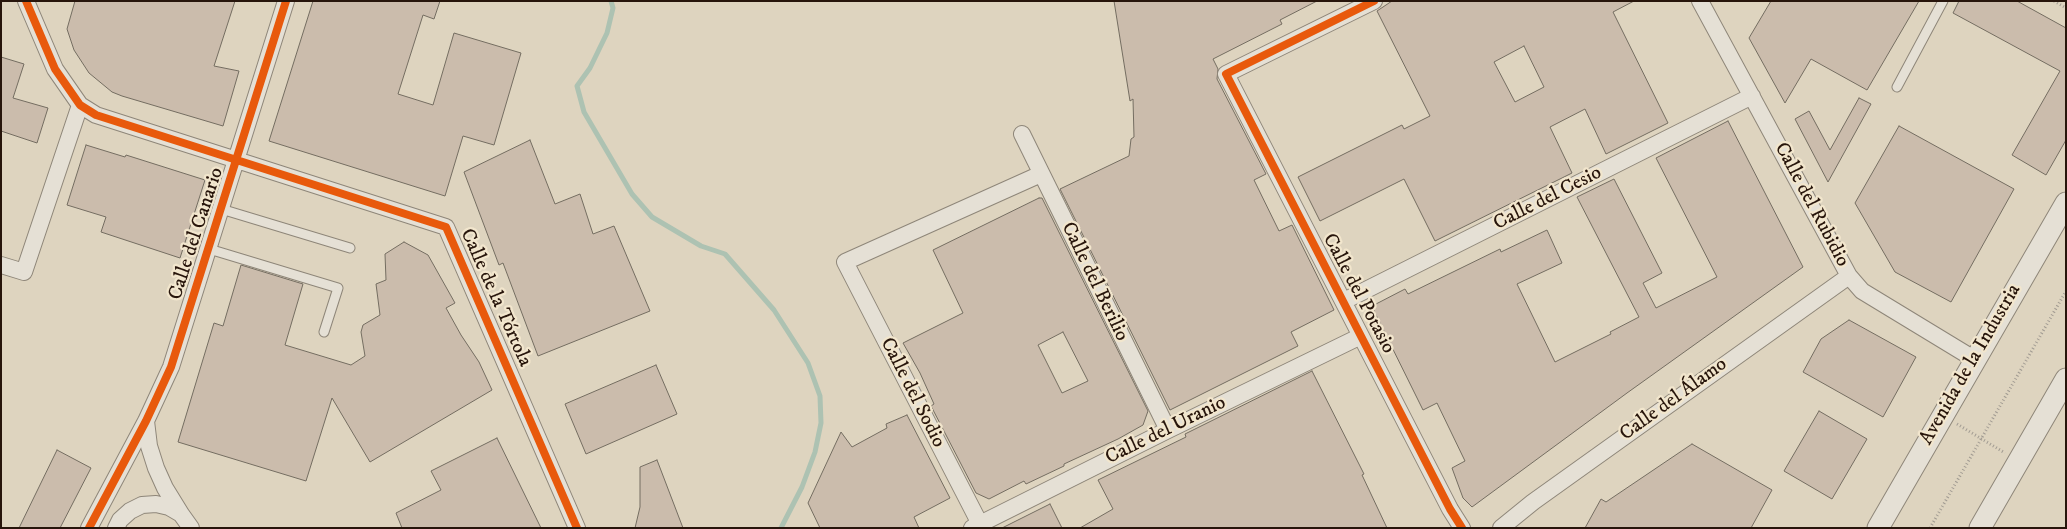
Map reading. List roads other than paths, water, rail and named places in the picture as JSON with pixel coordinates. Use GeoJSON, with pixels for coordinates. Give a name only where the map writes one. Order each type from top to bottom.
{"type":"FeatureCollection","features":[{"type":"Feature","properties":{"kind":"street"},"geometry":{"type":"LineString","coordinates":[[1,265],[24,272],[80,105],[55,69],[26,1]]}},
{"type":"Feature","properties":{"kind":"street","name":"Calle del Canario"},"geometry":{"type":"LineString","coordinates":[[89,528],[146,421],[171,367],[286,1]]}},
{"type":"Feature","properties":{"kind":"street","name":"Calle del Potasio"},"geometry":{"type":"LineString","coordinates":[[1374,1],[1226,74],[1450,509],[1462,528]]}},
{"type":"Feature","properties":{"kind":"street","name":"Calle del Rubidio"},"geometry":{"type":"LineString","coordinates":[[1700,1],[1849,276],[1862,291],[1974,359]]}},
{"type":"Feature","properties":{"kind":"street","name":"Calle del Cesio"},"geometry":{"type":"LineString","coordinates":[[1344,302],[1752,96]]}},
{"type":"Feature","properties":{"kind":"street","name":"Calle de la Tórtola"},"geometry":{"type":"LineString","coordinates":[[80,105],[96,115],[446,227],[577,528]]}},
{"type":"Feature","properties":{"kind":"street","name":"Calle del Berilio"},"geometry":{"type":"LineString","coordinates":[[1022,134],[1040,174],[1168,430]]}},
{"type":"Feature","properties":{"kind":"street","name":"Calle del Sodio"},"geometry":{"type":"LineString","coordinates":[[976,526],[845,262],[1040,174]]}},
{"type":"Feature","properties":{"kind":"street","name":"Avenida de la Industria"},"geometry":{"type":"LineString","coordinates":[[1878,528],[1974,359],[2066,203]]}},
{"type":"Feature","properties":{"kind":"street","name":"Calle del Álamo"},"geometry":{"type":"LineString","coordinates":[[1501,528],[1533,502],[1849,276]]}},
{"type":"Feature","properties":{"kind":"street","name":"Calle del Uranio"},"geometry":{"type":"LineString","coordinates":[[976,526],[1361,336]]}},
{"type":"Feature","properties":{"kind":"street"},"geometry":{"type":"LineString","coordinates":[[1980,528],[2066,379]]}},
{"type":"Feature","properties":{"kind":"street"},"geometry":{"type":"LineString","coordinates":[[146,421],[149,446],[164,488],[191,528]]}},
{"type":"Feature","properties":{"kind":"street","name":"Calle del Canario"},"geometry":{"type":"LineString","coordinates":[[108,528],[105,518],[106,506],[121,469]]}},
{"type":"Feature","properties":{"kind":"street"},"geometry":{"type":"LineString","coordinates":[[116,528],[120,520],[130,511],[142,505],[156,504],[169,507],[181,514]]}},
{"type":"Feature","properties":{"kind":"lane"},"geometry":{"type":"LineString","coordinates":[[1897,87],[1943,1]]}},
{"type":"Feature","properties":{"kind":"lane"},"geometry":{"type":"LineString","coordinates":[[222,209],[350,248]]}},
{"type":"Feature","properties":{"kind":"lane"},"geometry":{"type":"LineString","coordinates":[[209,249],[338,288],[324,332]]}},
{"type":"Feature","properties":{"kind":"waterway"},"geometry":{"type":"LineString","coordinates":[[611,1],[613,8],[607,33],[590,68],[577,86],[584,112],[632,194],[652,217],[701,246],[725,254],[774,310],[808,363],[820,396],[821,423],[815,452],[802,487],[781,528]]}}]}
